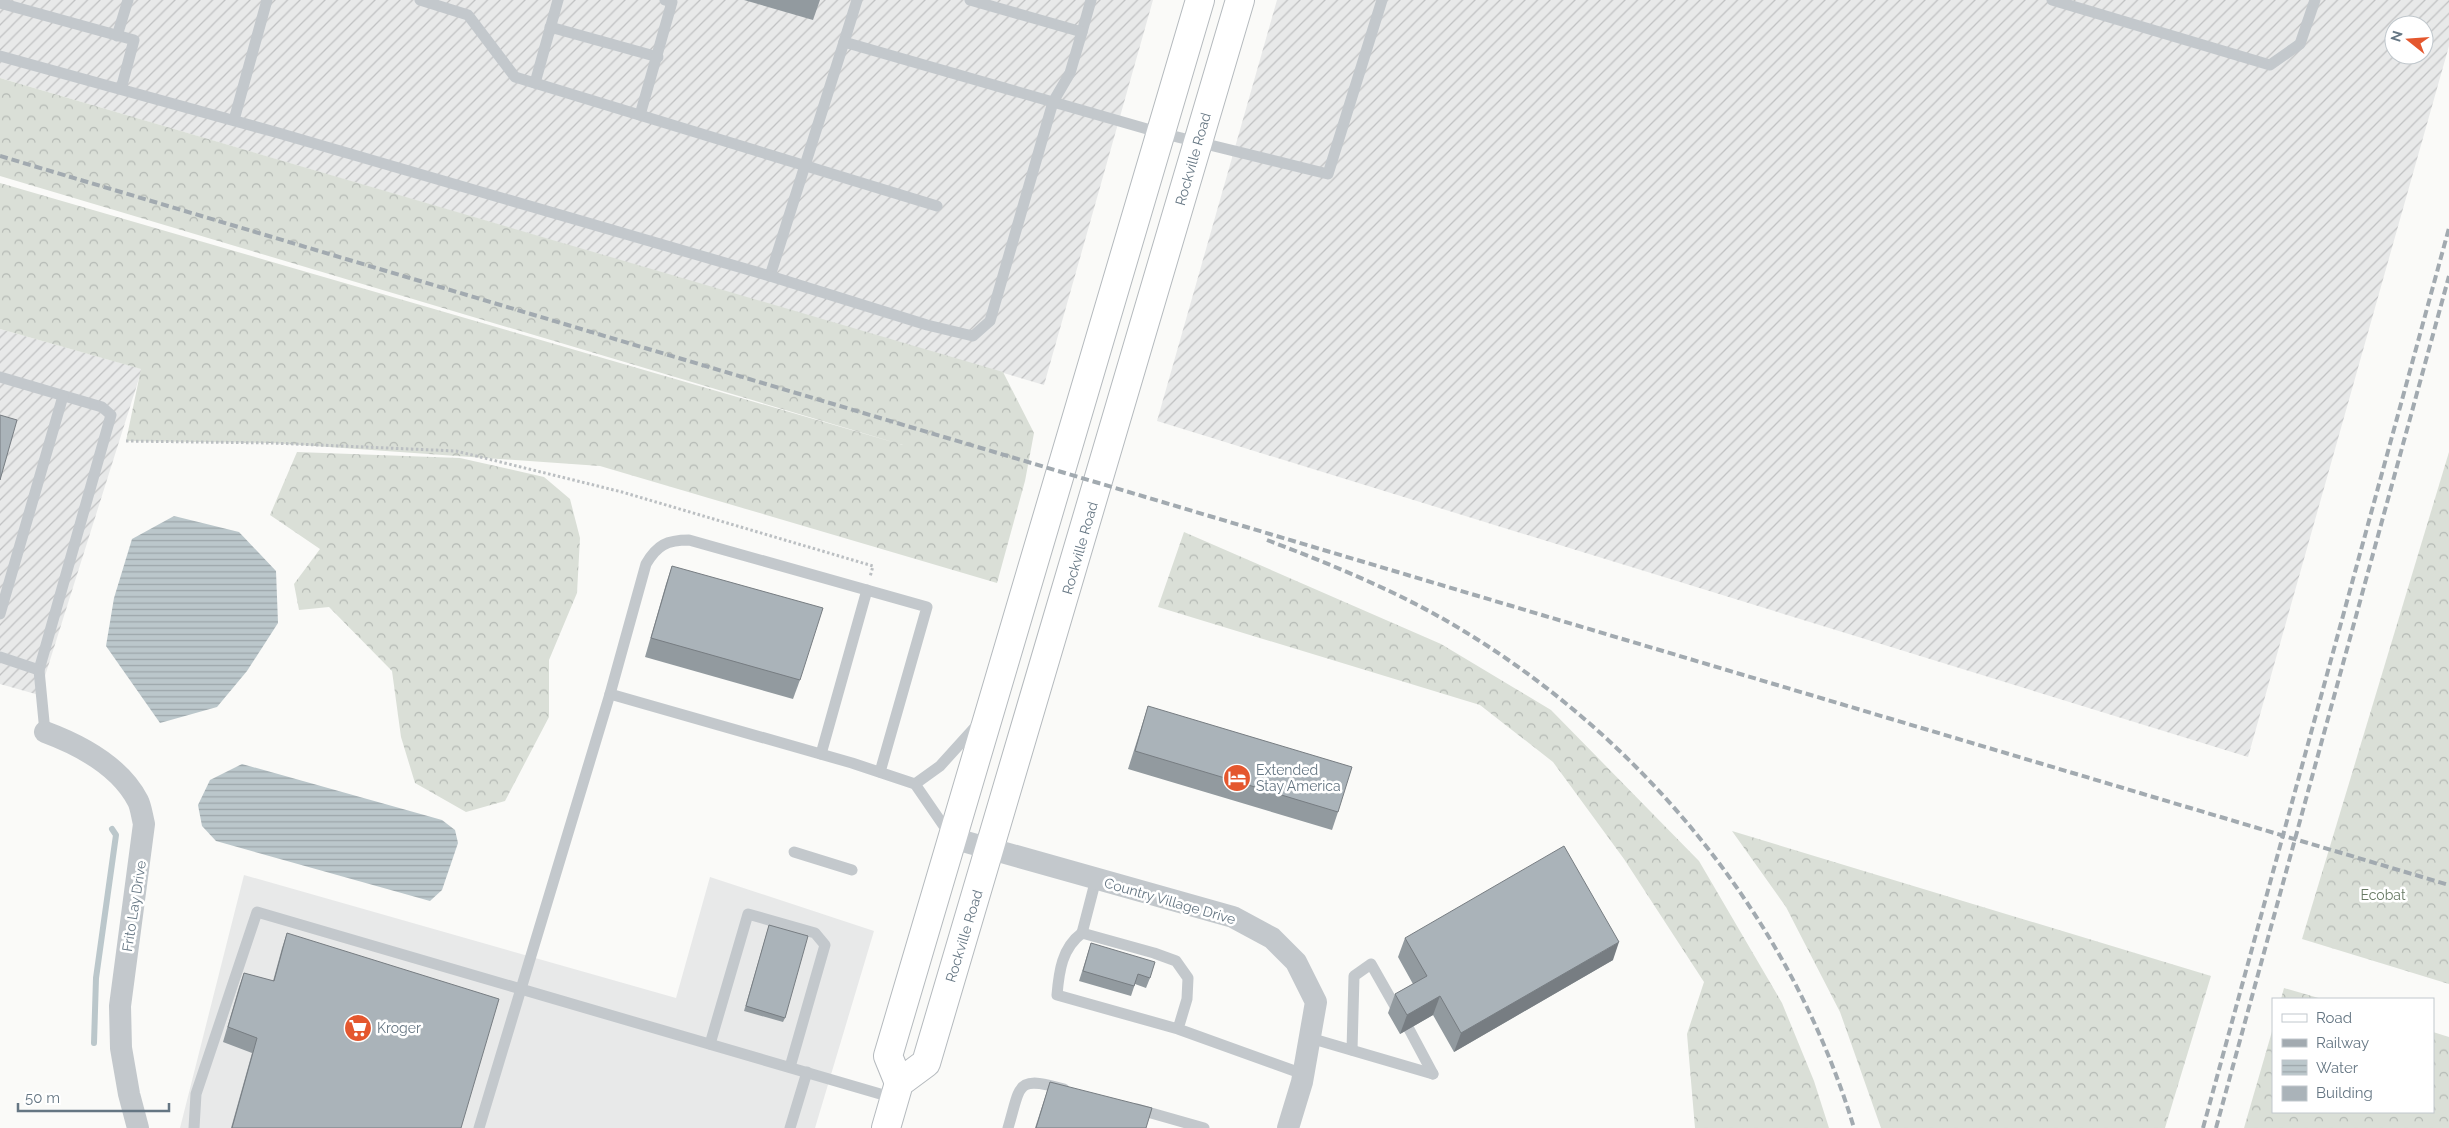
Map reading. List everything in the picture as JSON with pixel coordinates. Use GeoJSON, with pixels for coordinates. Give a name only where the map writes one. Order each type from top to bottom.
{"type":"FeatureCollection","features":[{"type":"Feature","properties":{"kind":"main road"},"geometry":{"type":"LineString","coordinates":[[886,1128],[897,1091],[888,1056],[1200,0]]}},
{"type":"Feature","properties":{"kind":"main road","name":"Rockville Road"},"geometry":{"type":"LineString","coordinates":[[897,1091],[926,1063],[1240,0]]}},
{"type":"Feature","properties":{"kind":"street","name":"Frito Lay Drive"},"geometry":{"type":"LineString","coordinates":[[45,732],[90,754],[124,781],[137,800],[144,824],[120,1006],[121,1048],[129,1094],[138,1128]]}},
{"type":"Feature","properties":{"kind":"street","name":"Country Village Drive"},"geometry":{"type":"LineString","coordinates":[[952,838],[1233,917],[1272,938],[1296,962],[1316,1002],[1303,1074],[1288,1128]]}},
{"type":"Feature","properties":{"kind":"lane"},"geometry":{"type":"LineString","coordinates":[[117,36],[128,0]]}},
{"type":"Feature","properties":{"kind":"lane"},"geometry":{"type":"LineString","coordinates":[[234,120],[267,0]]}},
{"type":"Feature","properties":{"kind":"lane"},"geometry":{"type":"LineString","coordinates":[[420,0],[468,15],[515,77],[937,206]]}},
{"type":"Feature","properties":{"kind":"lane"},"geometry":{"type":"LineString","coordinates":[[535,83],[558,0]]}},
{"type":"Feature","properties":{"kind":"lane"},"geometry":{"type":"LineString","coordinates":[[640,115],[658,57],[672,2],[665,0]]}},
{"type":"Feature","properties":{"kind":"lane"},"geometry":{"type":"LineString","coordinates":[[770,276],[857,0]]}},
{"type":"Feature","properties":{"kind":"lane"},"geometry":{"type":"LineString","coordinates":[[970,0],[1082,32]]}},
{"type":"Feature","properties":{"kind":"lane"},"geometry":{"type":"LineString","coordinates":[[0,56],[234,120],[770,276],[927,325],[973,336],[990,321],[1053,102],[1070,73],[1091,0]]}},
{"type":"Feature","properties":{"kind":"lane"},"geometry":{"type":"LineString","coordinates":[[844,42],[1161,133],[1328,174],[1382,0]]}},
{"type":"Feature","properties":{"kind":"lane"},"geometry":{"type":"LineString","coordinates":[[2052,0],[2270,65],[2300,44],[2315,0]]}},
{"type":"Feature","properties":{"kind":"lane"},"geometry":{"type":"LineString","coordinates":[[0,3],[134,40],[121,89]]}},
{"type":"Feature","properties":{"kind":"lane"},"geometry":{"type":"LineString","coordinates":[[550,27],[658,57]]}},
{"type":"Feature","properties":{"kind":"lane"},"geometry":{"type":"LineString","coordinates":[[0,377],[102,407],[111,415],[39,670],[45,732]]}},
{"type":"Feature","properties":{"kind":"lane"},"geometry":{"type":"LineString","coordinates":[[0,614],[63,396]]}},
{"type":"Feature","properties":{"kind":"lane"},"geometry":{"type":"LineString","coordinates":[[479,1128],[610,694],[646,564],[654,551],[663,544],[675,540],[688,540],[927,607],[880,772]]}},
{"type":"Feature","properties":{"kind":"lane"},"geometry":{"type":"LineString","coordinates":[[821,754],[867,590]]}},
{"type":"Feature","properties":{"kind":"lane"},"geometry":{"type":"LineString","coordinates":[[0,657],[39,670]]}},
{"type":"Feature","properties":{"kind":"lane"},"geometry":{"type":"LineString","coordinates":[[610,694],[821,754],[915,784],[952,838]]}},
{"type":"Feature","properties":{"kind":"lane"},"geometry":{"type":"LineString","coordinates":[[915,784],[940,766],[991,708]]}},
{"type":"Feature","properties":{"kind":"lane"},"geometry":{"type":"LineString","coordinates":[[794,852],[852,870]]}},
{"type":"Feature","properties":{"kind":"lane"},"geometry":{"type":"LineString","coordinates":[[1096,879],[1082,933],[1070,942],[1059,970],[1057,995],[1178,1029],[1303,1074]]}},
{"type":"Feature","properties":{"kind":"lane"},"geometry":{"type":"LineString","coordinates":[[194,1128],[196,1094],[257,912],[807,1072],[897,1091]]}},
{"type":"Feature","properties":{"kind":"lane"},"geometry":{"type":"LineString","coordinates":[[710,1044],[748,914],[815,932],[825,945],[790,1067]]}},
{"type":"Feature","properties":{"kind":"lane"},"geometry":{"type":"LineString","coordinates":[[1082,933],[1154,952],[1176,961],[1188,978],[1187,999],[1178,1029]]}},
{"type":"Feature","properties":{"kind":"lane"},"geometry":{"type":"LineString","coordinates":[[1352,1050],[1354,976],[1371,964],[1396,1008]]}},
{"type":"Feature","properties":{"kind":"lane"},"geometry":{"type":"LineString","coordinates":[[1310,1038],[1433,1074],[1409,1029]]}},
{"type":"Feature","properties":{"kind":"lane"},"geometry":{"type":"LineString","coordinates":[[790,1128],[807,1072]]}},
{"type":"Feature","properties":{"kind":"lane"},"geometry":{"type":"LineString","coordinates":[[1008,1128],[1020,1089],[1028,1082],[1040,1082],[1076,1092]]}},
{"type":"Feature","properties":{"kind":"lane"},"geometry":{"type":"LineString","coordinates":[[1122,1105],[1204,1128]]}},
{"type":"Feature","properties":{"kind":"path"},"geometry":{"type":"LineString","coordinates":[[126,441],[272,443],[456,451],[622,492],[873,566],[867,590]]}},
{"type":"Feature","properties":{"kind":"shaded area"},"geometry":{"type":"Polygon","coordinates":[[[0,0],[1153,0],[1044,385],[0,78],[0,0]]]}},
{"type":"Feature","properties":{"kind":"shaded area"},"geometry":{"type":"Polygon","coordinates":[[[1277,0],[2449,0],[2449,46],[2248,757],[1157,421],[1277,0]]]}},
{"type":"Feature","properties":{"kind":"shaded area"},"geometry":{"type":"Polygon","coordinates":[[[0,329],[142,369],[39,695],[0,684],[0,329]]]}},
{"type":"Feature","properties":{"kind":"shaded area"},"geometry":{"type":"Polygon","coordinates":[[[244,875],[676,998],[710,877],[874,931],[815,1128],[180,1128],[244,875]]]}},
{"type":"Feature","properties":{"kind":"green space"},"geometry":{"type":"Polygon","coordinates":[[[0,78],[1003,372],[1034,433],[1025,481],[997,583],[600,466],[272,443],[126,441],[141,369],[0,329],[0,183],[903,445],[0,176],[0,78]]]}},
{"type":"Feature","properties":{"kind":"green space"},"geometry":{"type":"Polygon","coordinates":[[[297,452],[460,458],[544,477],[570,499],[580,538],[577,593],[549,660],[549,717],[505,801],[466,812],[415,783],[401,737],[392,671],[329,607],[299,610],[294,584],[320,549],[270,515],[297,452]]]}},
{"type":"Feature","properties":{"kind":"green space","name":"Ecobat"},"geometry":{"type":"Polygon","coordinates":[[[2449,452],[2449,984],[2302,939],[2449,452]]]}},
{"type":"Feature","properties":{"kind":"green space"},"geometry":{"type":"Polygon","coordinates":[[[1184,532],[1441,644],[1551,710],[1699,861],[1782,1003],[1814,1081],[1829,1128],[1695,1128],[1687,1034],[1704,982],[1624,859],[1553,762],[1480,705],[1158,607],[1184,532]]]}},
{"type":"Feature","properties":{"kind":"green space"},"geometry":{"type":"Polygon","coordinates":[[[1732,831],[2211,976],[2165,1128],[1881,1128],[1840,1012],[1786,907],[1732,831]]]}},
{"type":"Feature","properties":{"kind":"green space"},"geometry":{"type":"Polygon","coordinates":[[[2284,988],[2319,998],[2281,998],[2284,988]]]}},
{"type":"Feature","properties":{"kind":"green space"},"geometry":{"type":"Polygon","coordinates":[[[2272,1031],[2272,1113],[2434,1113],[2434,1032],[2449,1037],[2449,1128],[2244,1128],[2272,1031]]]}},
{"type":"Feature","properties":{"kind":"water"},"geometry":{"type":"Polygon","coordinates":[[[174,516],[239,532],[276,571],[278,623],[247,671],[217,707],[160,723],[106,646],[114,598],[132,539],[174,516]]]}},
{"type":"Feature","properties":{"kind":"water"},"geometry":{"type":"Polygon","coordinates":[[[242,764],[442,820],[455,830],[458,843],[442,890],[430,901],[216,841],[202,826],[198,805],[210,780],[242,764]]]}},
{"type":"Feature","properties":{"kind":"building"},"geometry":{"type":"Polygon","coordinates":[[[0,415],[17,420],[0,480],[0,415]]]}},
{"type":"Feature","properties":{"kind":"building"},"geometry":{"type":"Polygon","coordinates":[[[672,566],[823,608],[800,680],[651,638],[672,566]]]}},
{"type":"Feature","properties":{"kind":"building"},"geometry":{"type":"Polygon","coordinates":[[[1148,706],[1352,767],[1338,812],[1135,751],[1148,706]]]}},
{"type":"Feature","properties":{"kind":"building"},"geometry":{"type":"Polygon","coordinates":[[[1564,846],[1619,942],[1461,1033],[1440,996],[1407,1015],[1395,994],[1427,976],[1405,938],[1564,846]]]}},
{"type":"Feature","properties":{"kind":"building"},"geometry":{"type":"Polygon","coordinates":[[[769,925],[808,936],[785,1018],[746,1006],[769,925]]]}},
{"type":"Feature","properties":{"kind":"building","name":"Kroger"},"geometry":{"type":"Polygon","coordinates":[[[287,933],[499,999],[461,1128],[232,1128],[257,1038],[228,1027],[244,973],[274,981],[287,933]]]}},
{"type":"Feature","properties":{"kind":"building"},"geometry":{"type":"Polygon","coordinates":[[[1091,943],[1155,962],[1150,978],[1138,974],[1134,986],[1083,971],[1091,943]]]}},
{"type":"Feature","properties":{"kind":"building"},"geometry":{"type":"Polygon","coordinates":[[[1050,1082],[1152,1108],[1146,1128],[1036,1128],[1050,1082]]]}},
{"type":"Feature","properties":{"kind":"waterway"},"geometry":{"type":"LineString","coordinates":[[94,1043],[96,978],[116,835],[112,829]]}},
{"type":"Feature","properties":{"kind":"railway"},"geometry":{"type":"LineString","coordinates":[[0,156],[2449,885]]}},
{"type":"Feature","properties":{"kind":"railway"},"geometry":{"type":"LineString","coordinates":[[2203,1128],[2449,228]]}},
{"type":"Feature","properties":{"kind":"railway"},"geometry":{"type":"LineString","coordinates":[[2216,1128],[2449,276]]}},
{"type":"Feature","properties":{"kind":"railway"},"geometry":{"type":"LineString","coordinates":[[1267,540],[1361,578],[1452,624],[1521,669],[1586,720],[1646,777],[1700,839],[1749,906],[1791,976],[1826,1051],[1854,1128]]}},
{"type":"Feature","properties":{"kind":"place","name":"Extended Stay America"},"geometry":{"type":"Point","coordinates":[1237,778]}},
{"type":"Feature","properties":{"kind":"place","name":"Kroger"},"geometry":{"type":"Point","coordinates":[358,1028]}}]}
